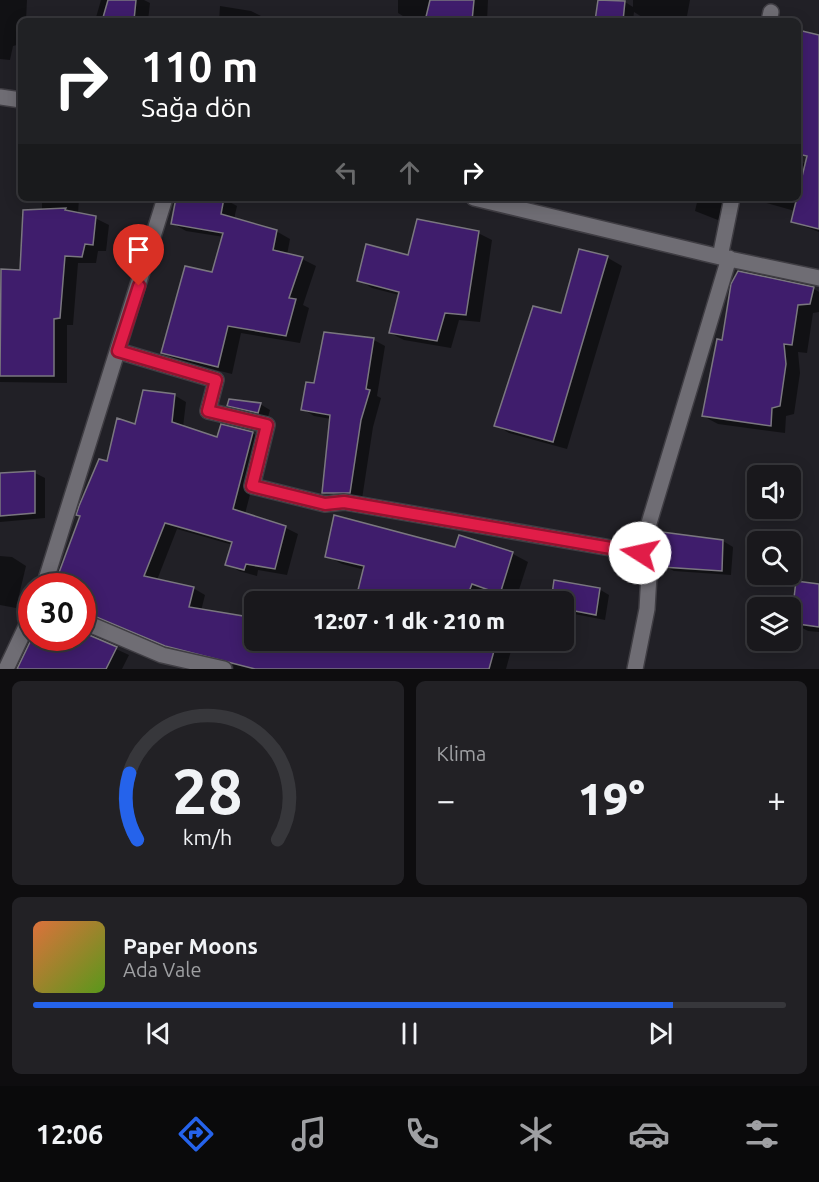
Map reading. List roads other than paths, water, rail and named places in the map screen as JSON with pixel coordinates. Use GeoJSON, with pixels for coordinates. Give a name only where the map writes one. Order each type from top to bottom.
{"type":"FeatureCollection","features":[{"type":"Feature","properties":{"kind":"street"},"geometry":{"type":"LineString","coordinates":[[0,98],[18,100]]}},
{"type":"Feature","properties":{"kind":"street"},"geometry":{"type":"LineString","coordinates":[[48,573],[164,201]]}},
{"type":"Feature","properties":{"kind":"street"},"geometry":{"type":"LineString","coordinates":[[487,201],[819,278]]}},
{"type":"Feature","properties":{"kind":"street"},"geometry":{"type":"LineString","coordinates":[[635,669],[647,609],[649,575],[640,553],[724,257],[732,201]]}},
{"type":"Feature","properties":{"kind":"street"},"geometry":{"type":"LineString","coordinates":[[118,351],[216,380],[208,411],[267,425],[252,486],[325,504],[344,502],[640,553]]}},
{"type":"Feature","properties":{"kind":"street"},"geometry":{"type":"LineString","coordinates":[[96,627],[162,655],[224,669]]}},
{"type":"Feature","properties":{"kind":"street"},"geometry":{"type":"LineString","coordinates":[[6,669],[18,644]]}}]}
